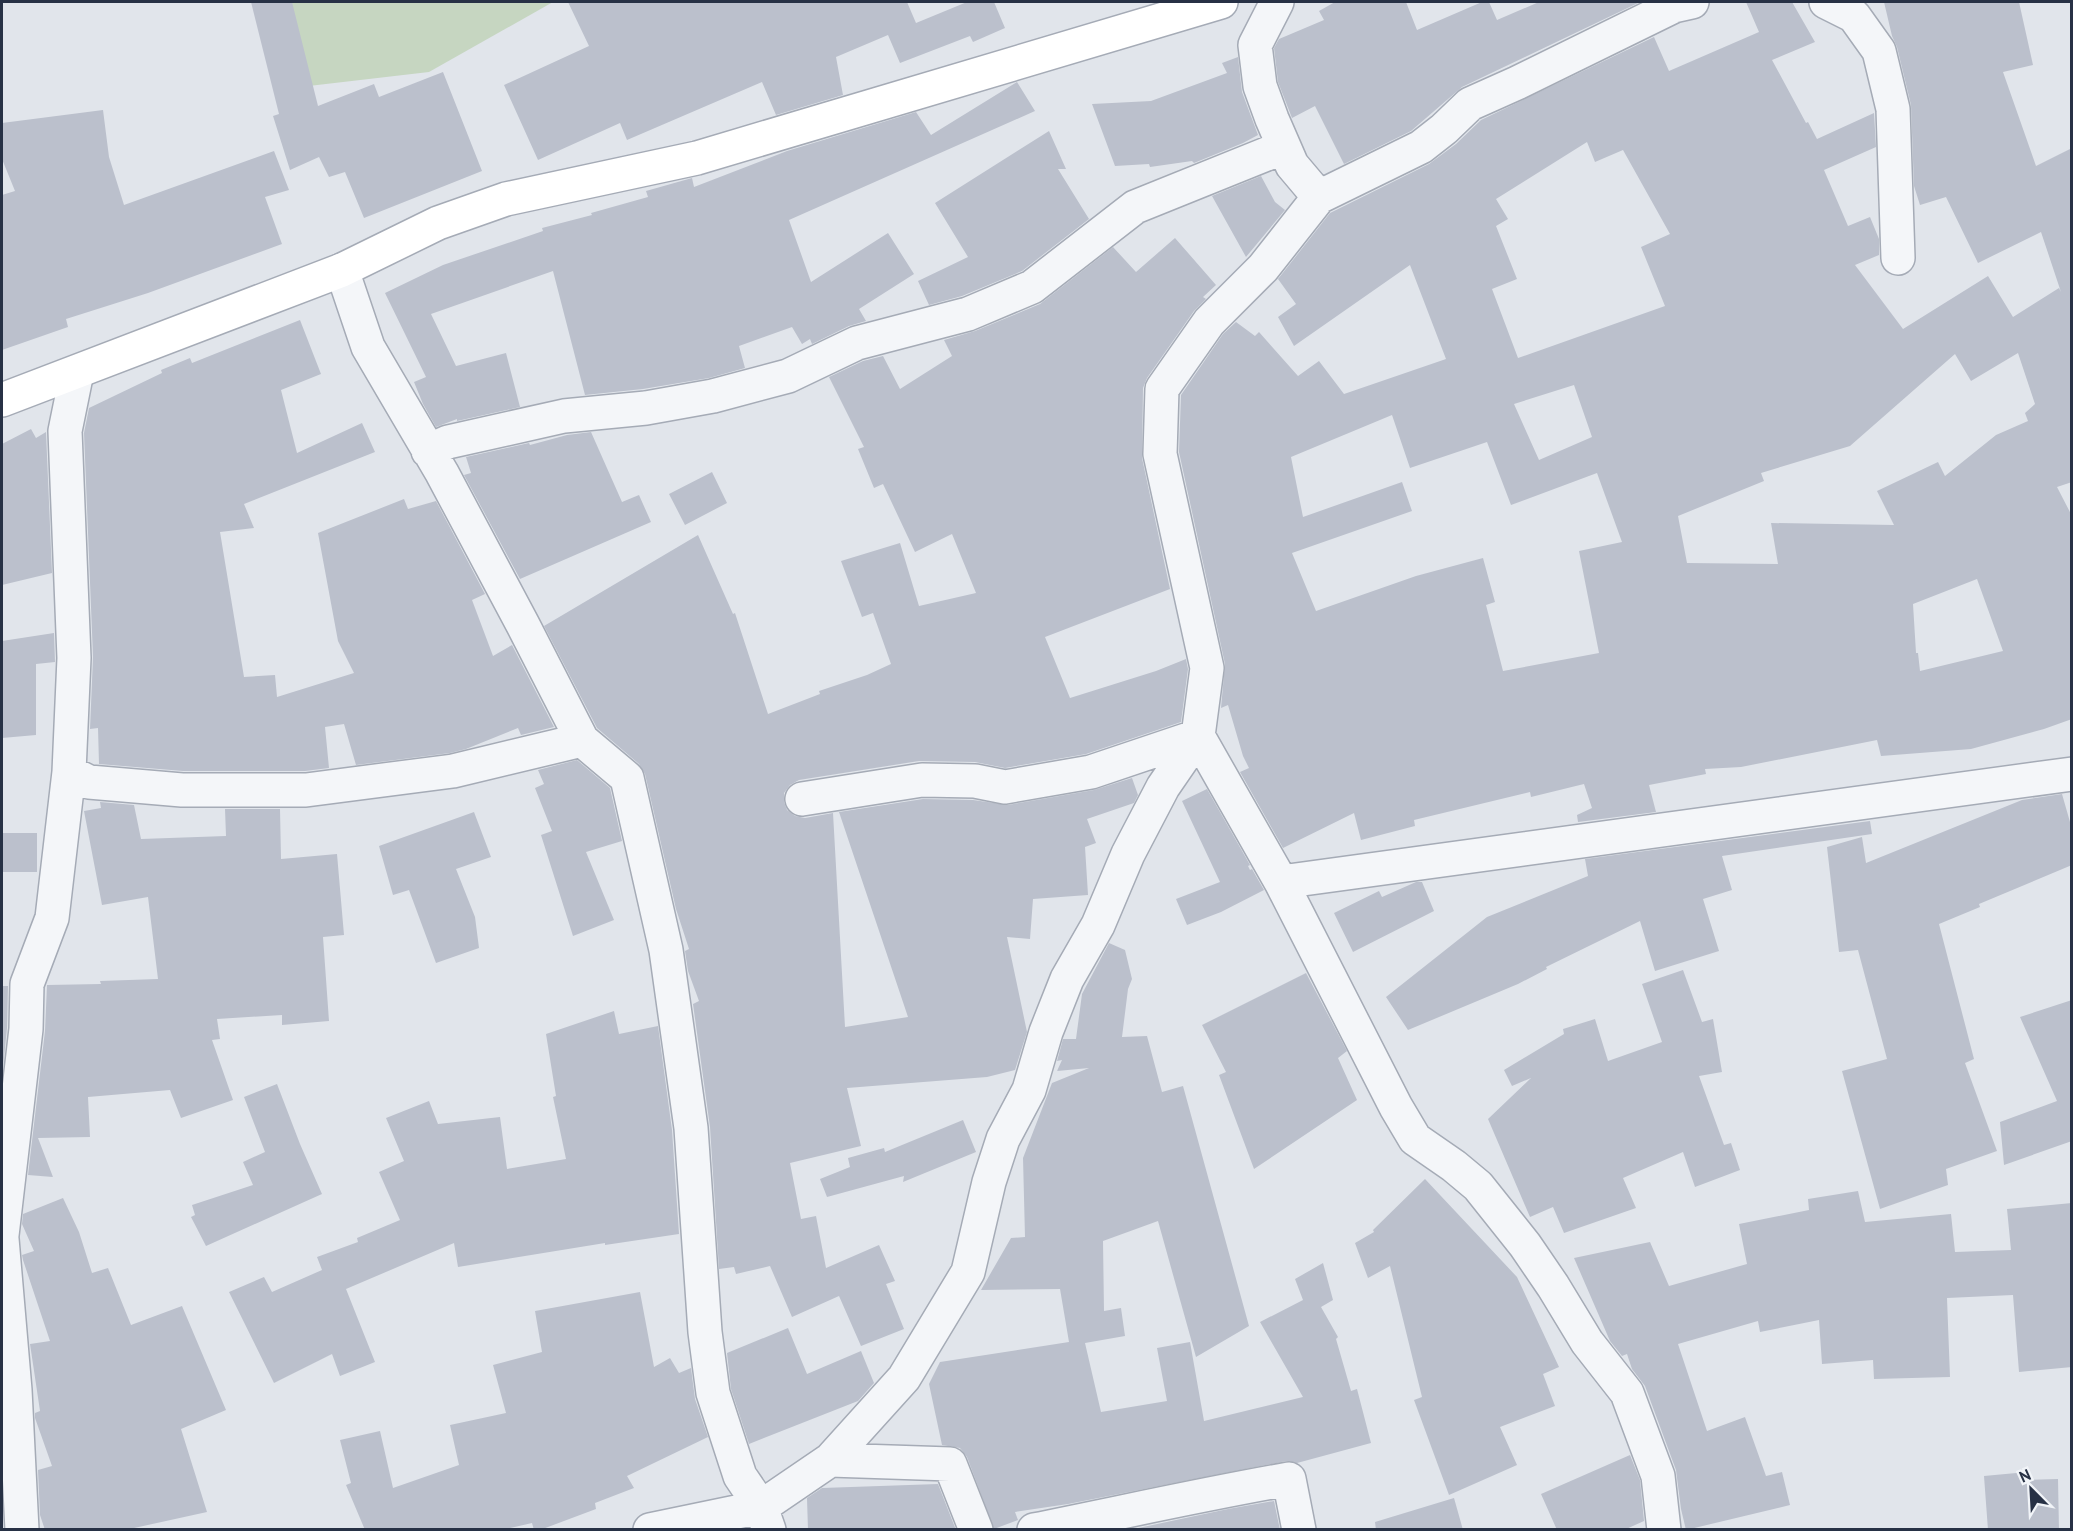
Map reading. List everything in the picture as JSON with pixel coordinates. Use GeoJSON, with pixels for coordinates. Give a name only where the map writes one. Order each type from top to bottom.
{"type":"FeatureCollection","features":[{"type":"Feature","properties":{"kind":"main road"},"geometry":{"type":"LineString","coordinates":[[2,400],[342,270],[438,223],[506,199],[697,158],[1221,2]]}},
{"type":"Feature","properties":{"kind":"street"},"geometry":{"type":"LineString","coordinates":[[1277,2],[1255,45],[1260,86],[1292,165],[1319,197]]}},
{"type":"Feature","properties":{"kind":"street"},"geometry":{"type":"LineString","coordinates":[[650,1530],[765,1518],[830,1460],[904,1377],[968,1272],[989,1182],[1003,1139],[1029,1090],[1067,979],[1098,924],[1128,854],[1163,787],[1198,736],[1207,668],[1160,454],[1162,389],[1209,322],[1263,268],[1319,197],[1421,147],[1470,104],[1674,6],[1692,2]]}},
{"type":"Feature","properties":{"kind":"street"},"geometry":{"type":"LineString","coordinates":[[1826,2],[1854,16],[1879,51],[1893,109],[1898,258]]}},
{"type":"Feature","properties":{"kind":"street"},"geometry":{"type":"LineString","coordinates":[[428,451],[448,442],[564,416],[646,408],[713,396],[788,376],[857,343],[968,314],[1032,287],[1135,207],[1284,147]]}},
{"type":"Feature","properties":{"kind":"street"},"geometry":{"type":"LineString","coordinates":[[342,270],[368,347],[442,473],[524,625],[582,740],[627,778],[666,950],[689,1116],[705,1332],[713,1393],[740,1476],[765,1518]]}},
{"type":"Feature","properties":{"kind":"street"},"geometry":{"type":"LineString","coordinates":[[22,1530],[15,1390],[2,1237],[26,1029],[14,985],[52,918],[69,772],[74,658],[65,431],[76,372]]}},
{"type":"Feature","properties":{"kind":"street"},"geometry":{"type":"LineString","coordinates":[[802,798],[922,780],[975,781],[1005,787],[1091,772],[1198,736]]}},
{"type":"Feature","properties":{"kind":"street"},"geometry":{"type":"LineString","coordinates":[[1198,736],[1281,882],[1396,1107],[1415,1139],[1478,1186],[1524,1245],[1553,1286],[1587,1342],[1627,1393],[1658,1476],[1664,1530]]}},
{"type":"Feature","properties":{"kind":"street"},"geometry":{"type":"LineString","coordinates":[[69,772],[88,782],[182,790],[306,790],[453,771],[582,740]]}},
{"type":"Feature","properties":{"kind":"street"},"geometry":{"type":"LineString","coordinates":[[1281,882],[2072,774]]}},
{"type":"Feature","properties":{"kind":"street"},"geometry":{"type":"LineString","coordinates":[[830,1460],[950,1464],[976,1530]]}},
{"type":"Feature","properties":{"kind":"street"},"geometry":{"type":"LineString","coordinates":[[1034,1530],[1209,1493],[1288,1479],[1299,1530]]}},
{"type":"Feature","properties":{"kind":"green space"},"geometry":{"type":"Polygon","coordinates":[[[275,2],[553,2],[429,72],[283,89],[275,2]]]}},
{"type":"Feature","properties":{"kind":"building"},"geometry":{"type":"Polygon","coordinates":[[[251,2],[292,2],[318,106],[374,84],[379,97],[443,72],[482,171],[364,218],[345,172],[329,177],[319,157],[290,170],[273,116],[279,114],[251,2]]]}},
{"type":"Feature","properties":{"kind":"building"},"geometry":{"type":"Polygon","coordinates":[[[568,2],[907,2],[916,23],[967,2],[994,2],[1005,28],[973,42],[970,36],[900,63],[888,35],[836,57],[843,95],[776,115],[762,82],[627,140],[620,123],[538,160],[504,85],[589,46],[568,2]]]}},
{"type":"Feature","properties":{"kind":"building"},"geometry":{"type":"Polygon","coordinates":[[[1335,2],[1406,2],[1417,30],[1482,2],[1489,2],[1497,20],[1539,2],[1638,3],[1462,87],[1411,131],[1344,164],[1315,106],[1292,118],[1278,82],[1274,48],[1279,39],[1324,20],[1319,11],[1335,2]]]}},
{"type":"Feature","properties":{"kind":"building"},"geometry":{"type":"Polygon","coordinates":[[[1746,2],[1792,2],[1815,42],[1772,60],[1817,139],[1874,113],[1876,147],[1824,170],[1848,226],[1870,217],[1879,239],[1879,255],[1855,265],[1903,329],[1988,276],[2013,317],[2059,288],[2061,292],[2041,232],[1978,263],[1946,197],[1920,205],[1914,186],[1911,105],[1884,2],[2019,2],[2033,65],[2003,72],[2036,166],[2072,148],[2072,482],[2057,487],[2072,516],[2072,719],[1971,749],[1881,756],[1877,740],[1741,767],[1705,769],[1706,774],[1649,785],[1656,812],[1578,822],[1577,815],[1592,808],[1584,784],[1531,797],[1530,792],[1414,820],[1415,826],[1361,840],[1354,813],[1283,848],[1240,772],[1249,768],[1243,756],[1228,705],[1221,708],[1225,664],[1179,452],[1181,395],[1223,334],[1236,322],[1255,336],[1259,332],[1298,376],[1319,361],[1344,394],[1446,359],[1410,265],[1294,346],[1278,317],[1296,304],[1278,279],[1330,213],[1429,164],[1456,144],[1481,120],[1654,37],[1669,71],[1759,32],[1746,2]],[[1587,142],[1496,199],[1508,219],[1496,226],[1517,279],[1492,289],[1518,358],[1665,306],[1641,247],[1670,234],[1623,150],[1595,162],[1587,142]],[[2018,353],[1971,381],[1955,354],[1850,446],[1761,473],[1764,481],[1678,516],[1687,563],[1778,564],[1771,523],[1894,525],[1877,491],[1938,462],[1945,476],[1996,435],[2028,421],[2025,413],[2035,404],[2018,353]],[[1574,385],[1514,404],[1539,460],[1592,437],[1574,385]],[[1392,415],[1291,457],[1303,517],[1402,482],[1412,511],[1292,553],[1316,611],[1416,576],[1483,558],[1495,602],[1486,605],[1503,671],[1599,653],[1579,551],[1622,542],[1597,473],[1511,505],[1487,442],[1410,468],[1392,415]],[[1977,579],[1913,604],[1916,653],[1918,653],[1920,671],[2003,651],[1977,579]]]}},
{"type":"Feature","properties":{"kind":"building"},"geometry":{"type":"Polygon","coordinates":[[[1238,57],[1242,92],[1258,135],[1194,163],[1192,161],[1150,167],[1149,164],[1115,166],[1092,104],[1151,101],[1227,73],[1222,63],[1238,57]]]}},
{"type":"Feature","properties":{"kind":"building"},"geometry":{"type":"Polygon","coordinates":[[[1017,82],[1035,111],[789,220],[811,282],[888,233],[914,274],[859,309],[866,321],[849,326],[812,344],[810,339],[802,344],[792,327],[739,346],[745,368],[709,378],[643,389],[585,395],[553,271],[431,314],[456,366],[506,353],[520,407],[457,421],[457,419],[436,427],[414,382],[426,377],[385,293],[443,265],[543,231],[542,228],[648,197],[646,191],[692,178],[694,187],[787,151],[916,112],[931,135],[1017,82]]]}},
{"type":"Feature","properties":{"kind":"building"},"geometry":{"type":"Polygon","coordinates":[[[103,110],[109,157],[124,205],[274,151],[289,190],[265,197],[282,244],[148,293],[66,319],[68,327],[2,350],[2,195],[15,191],[2,159],[2,123],[103,110]]]}},
{"type":"Feature","properties":{"kind":"building"},"geometry":{"type":"Polygon","coordinates":[[[1049,131],[1066,169],[1058,169],[1089,219],[1022,271],[962,296],[929,305],[918,281],[968,257],[935,203],[1049,131]]]}},
{"type":"Feature","properties":{"kind":"building"},"geometry":{"type":"Polygon","coordinates":[[[1261,176],[1275,202],[1285,210],[1246,257],[1212,196],[1261,176]]]}},
{"type":"Feature","properties":{"kind":"building"},"geometry":{"type":"Polygon","coordinates":[[[1175,238],[1216,285],[1203,297],[1206,299],[1194,311],[1147,378],[1143,388],[1142,458],[1170,589],[1045,637],[1070,698],[1156,671],[1186,659],[1188,669],[1181,722],[1086,754],[1005,768],[975,762],[919,761],[799,780],[790,785],[784,793],[787,810],[795,816],[805,818],[833,813],[845,1027],[908,1017],[839,812],[923,799],[973,800],[1008,805],[1094,790],[1132,778],[1138,795],[1134,803],[1087,819],[1096,843],[1085,847],[1088,895],[1033,899],[1030,939],[1007,937],[1027,1032],[1015,1070],[987,1077],[847,1088],[861,1146],[790,1163],[801,1219],[816,1216],[826,1268],[879,1245],[895,1281],[886,1284],[904,1329],[861,1346],[839,1296],[792,1317],[770,1266],[736,1274],[734,1267],[719,1269],[710,1127],[693,1004],[699,1001],[688,971],[685,951],[689,949],[676,909],[645,774],[639,764],[597,728],[544,626],[698,535],[733,614],[735,613],[768,714],[820,694],[819,691],[867,675],[891,664],[873,613],[862,617],[841,561],[900,543],[919,606],[976,593],[952,534],[915,552],[883,484],[874,488],[858,449],[864,447],[829,377],[863,361],[883,356],[900,389],[952,356],[944,340],[975,331],[1040,304],[1113,247],[1136,272],[1175,238]]]}},
{"type":"Feature","properties":{"kind":"building"},"geometry":{"type":"Polygon","coordinates":[[[300,320],[321,374],[281,390],[297,453],[362,423],[375,452],[244,504],[254,528],[220,532],[244,677],[275,675],[277,697],[354,673],[338,641],[318,533],[404,499],[408,509],[436,501],[485,594],[472,600],[493,656],[512,645],[554,727],[521,735],[518,728],[450,753],[356,765],[344,724],[325,727],[329,768],[305,771],[183,771],[99,764],[98,728],[90,729],[93,657],[84,433],[89,408],[162,373],[161,370],[190,358],[192,363],[300,320]]]}},
{"type":"Feature","properties":{"kind":"building"},"geometry":{"type":"Polygon","coordinates":[[[31,429],[36,438],[46,432],[52,573],[2,585],[2,444],[31,429]]]}},
{"type":"Feature","properties":{"kind":"building"},"geometry":{"type":"Polygon","coordinates":[[[591,432],[622,502],[639,495],[651,522],[520,579],[464,475],[471,473],[466,457],[591,432]]]}},
{"type":"Feature","properties":{"kind":"building"},"geometry":{"type":"Polygon","coordinates":[[[712,472],[727,503],[685,525],[669,494],[712,472]]]}},
{"type":"Feature","properties":{"kind":"building"},"geometry":{"type":"Polygon","coordinates":[[[54,633],[55,662],[36,664],[36,735],[2,738],[2,641],[54,633]]]}},
{"type":"Feature","properties":{"kind":"building"},"geometry":{"type":"Polygon","coordinates":[[[577,760],[610,788],[622,841],[586,852],[614,920],[573,936],[541,835],[552,831],[535,788],[544,784],[538,770],[577,760]]]}},
{"type":"Feature","properties":{"kind":"building"},"geometry":{"type":"Polygon","coordinates":[[[1207,789],[1250,865],[1248,866],[1250,870],[1252,869],[1264,890],[1221,912],[1187,925],[1176,899],[1220,882],[1182,801],[1207,789]]]}},
{"type":"Feature","properties":{"kind":"building"},"geometry":{"type":"Polygon","coordinates":[[[2062,794],[2072,829],[2072,865],[1979,904],[1980,907],[1939,924],[1974,1059],[1965,1063],[1997,1151],[1946,1169],[1948,1185],[1880,1209],[1842,1071],[1887,1059],[1858,950],[1839,952],[1827,847],[1862,837],[1866,863],[2022,800],[2062,794]]]}},
{"type":"Feature","properties":{"kind":"building"},"geometry":{"type":"Polygon","coordinates":[[[100,802],[134,805],[141,839],[226,836],[225,809],[280,809],[281,859],[337,854],[344,935],[323,937],[329,1021],[282,1025],[282,1015],[217,1019],[220,1039],[212,1040],[233,1100],[181,1118],[170,1090],[88,1097],[90,1137],[38,1138],[53,1177],[28,1175],[45,1031],[47,985],[101,984],[100,981],[158,979],[148,897],[102,905],[84,811],[101,808],[100,802]]]}},
{"type":"Feature","properties":{"kind":"building"},"geometry":{"type":"Polygon","coordinates":[[[474,812],[491,857],[456,869],[475,917],[479,948],[436,963],[409,890],[393,895],[379,846],[474,812]]]}},
{"type":"Feature","properties":{"kind":"building"},"geometry":{"type":"Polygon","coordinates":[[[1870,821],[1872,834],[1722,856],[1732,890],[1703,899],[1719,951],[1655,971],[1640,921],[1546,967],[1547,969],[1518,984],[1408,1030],[1386,997],[1487,917],[1588,876],[1585,859],[1870,821]]]}},
{"type":"Feature","properties":{"kind":"building"},"geometry":{"type":"Polygon","coordinates":[[[2,833],[37,833],[37,872],[2,872],[2,833]]]}},
{"type":"Feature","properties":{"kind":"building"},"geometry":{"type":"Polygon","coordinates":[[[1416,882],[1422,882],[1434,911],[1353,952],[1334,913],[1379,891],[1382,897],[1416,882]]]}},
{"type":"Feature","properties":{"kind":"building"},"geometry":{"type":"Polygon","coordinates":[[[1109,943],[1125,950],[1132,979],[1128,989],[1122,1037],[1147,1036],[1162,1092],[1183,1086],[1249,1326],[1196,1357],[1158,1221],[1103,1241],[1104,1311],[1121,1308],[1125,1336],[1085,1343],[1101,1412],[1167,1401],[1157,1348],[1190,1342],[1204,1421],[1303,1397],[1260,1322],[1303,1300],[1295,1279],[1323,1263],[1333,1300],[1321,1307],[1338,1337],[1336,1339],[1351,1391],[1357,1389],[1371,1443],[1297,1463],[1286,1461],[1068,1504],[1015,1512],[1018,1520],[994,1529],[967,1457],[960,1448],[942,1445],[929,1384],[940,1362],[1069,1342],[1060,1289],[981,1290],[1011,1238],[1025,1237],[1023,1158],[1052,1083],[1089,1068],[1057,1071],[1062,1060],[1057,1061],[1063,1039],[1076,1039],[1082,994],[1109,943]]]}},
{"type":"Feature","properties":{"kind":"building"},"geometry":{"type":"Polygon","coordinates":[[[1683,970],[1702,1022],[1713,1019],[1722,1072],[1699,1076],[1724,1145],[1731,1143],[1740,1170],[1695,1187],[1683,1152],[1623,1178],[1636,1208],[1564,1233],[1553,1207],[1530,1217],[1488,1119],[1531,1078],[1512,1086],[1504,1070],[1564,1034],[1563,1029],[1595,1019],[1608,1061],[1662,1042],[1642,984],[1683,970]]]}},
{"type":"Feature","properties":{"kind":"building"},"geometry":{"type":"Polygon","coordinates":[[[1306,973],[1347,1051],[1338,1058],[1357,1100],[1254,1169],[1219,1075],[1226,1072],[1202,1025],[1306,973]]]}},
{"type":"Feature","properties":{"kind":"building"},"geometry":{"type":"Polygon","coordinates":[[[2,986],[8,986],[2,1077],[2,986]]]}},
{"type":"Feature","properties":{"kind":"building"},"geometry":{"type":"Polygon","coordinates":[[[2072,1000],[2072,1141],[2004,1165],[2000,1122],[2057,1101],[2020,1017],[2072,1000]]]}},
{"type":"Feature","properties":{"kind":"building"},"geometry":{"type":"Polygon","coordinates":[[[614,1011],[619,1034],[658,1026],[672,1130],[679,1234],[605,1245],[605,1243],[458,1267],[454,1243],[346,1289],[375,1362],[340,1376],[332,1354],[274,1383],[229,1292],[264,1277],[272,1292],[322,1270],[317,1257],[358,1242],[357,1238],[400,1220],[379,1172],[404,1161],[386,1118],[429,1101],[438,1124],[500,1117],[507,1169],[566,1159],[553,1097],[556,1096],[546,1034],[614,1011]]]}},
{"type":"Feature","properties":{"kind":"building"},"geometry":{"type":"Polygon","coordinates":[[[277,1084],[322,1194],[206,1246],[191,1217],[195,1215],[192,1205],[253,1185],[243,1162],[265,1152],[244,1097],[277,1084]]]}},
{"type":"Feature","properties":{"kind":"building"},"geometry":{"type":"Polygon","coordinates":[[[963,1120],[976,1152],[903,1182],[904,1176],[827,1197],[820,1179],[850,1167],[848,1158],[884,1148],[885,1152],[963,1120]]]}},
{"type":"Feature","properties":{"kind":"building"},"geometry":{"type":"Polygon","coordinates":[[[1425,1179],[1517,1277],[1559,1367],[1543,1374],[1555,1406],[1500,1427],[1517,1465],[1449,1495],[1414,1400],[1422,1397],[1390,1266],[1368,1278],[1355,1243],[1374,1232],[1373,1230],[1425,1179]]]}},
{"type":"Feature","properties":{"kind":"building"},"geometry":{"type":"Polygon","coordinates":[[[1858,1191],[1865,1222],[1951,1214],[1955,1252],[2011,1250],[2007,1209],[2072,1203],[2072,1367],[2019,1372],[2013,1295],[1947,1298],[1950,1377],[1874,1379],[1873,1360],[1822,1364],[1819,1320],[1760,1332],[1758,1321],[1678,1344],[1707,1431],[1745,1417],[1766,1476],[1782,1472],[1790,1505],[1686,1530],[1676,1470],[1645,1386],[1632,1369],[1627,1354],[1622,1356],[1610,1341],[1574,1258],[1650,1242],[1669,1286],[1747,1264],[1739,1224],[1809,1210],[1808,1199],[1858,1191]]]}},
{"type":"Feature","properties":{"kind":"building"},"geometry":{"type":"Polygon","coordinates":[[[63,1198],[79,1232],[92,1273],[108,1268],[131,1325],[182,1306],[226,1410],[181,1429],[207,1512],[125,1530],[45,1530],[40,1515],[38,1470],[52,1466],[35,1418],[35,1413],[40,1411],[30,1344],[50,1341],[23,1260],[22,1255],[34,1251],[22,1224],[23,1214],[63,1198]]]}},
{"type":"Feature","properties":{"kind":"building"},"geometry":{"type":"Polygon","coordinates":[[[640,1292],[654,1367],[670,1358],[679,1373],[691,1368],[695,1399],[708,1437],[627,1476],[634,1488],[595,1503],[596,1509],[540,1530],[534,1530],[532,1523],[502,1530],[365,1530],[346,1485],[351,1483],[340,1440],[380,1431],[393,1488],[459,1465],[450,1425],[506,1413],[493,1365],[542,1352],[535,1311],[640,1292]]]}},
{"type":"Feature","properties":{"kind":"building"},"geometry":{"type":"Polygon","coordinates":[[[788,1328],[807,1374],[861,1351],[874,1383],[858,1401],[749,1444],[731,1389],[727,1353],[788,1328]]]}},
{"type":"Feature","properties":{"kind":"building"},"geometry":{"type":"Polygon","coordinates":[[[1630,1455],[1640,1480],[1644,1521],[1624,1530],[1557,1530],[1541,1494],[1630,1455]]]}},
{"type":"Feature","properties":{"kind":"building"},"geometry":{"type":"Polygon","coordinates":[[[2027,1472],[2028,1480],[2058,1479],[2059,1530],[1988,1530],[1984,1476],[2027,1472]]]}},
{"type":"Feature","properties":{"kind":"building"},"geometry":{"type":"Polygon","coordinates":[[[938,1484],[956,1530],[808,1530],[807,1498],[822,1488],[938,1484]]]}},
{"type":"Feature","properties":{"kind":"building"},"geometry":{"type":"Polygon","coordinates":[[[1454,1498],[1463,1530],[1376,1530],[1375,1522],[1454,1498]]]}},
{"type":"Feature","properties":{"kind":"building"},"geometry":{"type":"Polygon","coordinates":[[[1274,1501],[1280,1530],[1129,1530],[1228,1509],[1274,1501]]]}}]}
